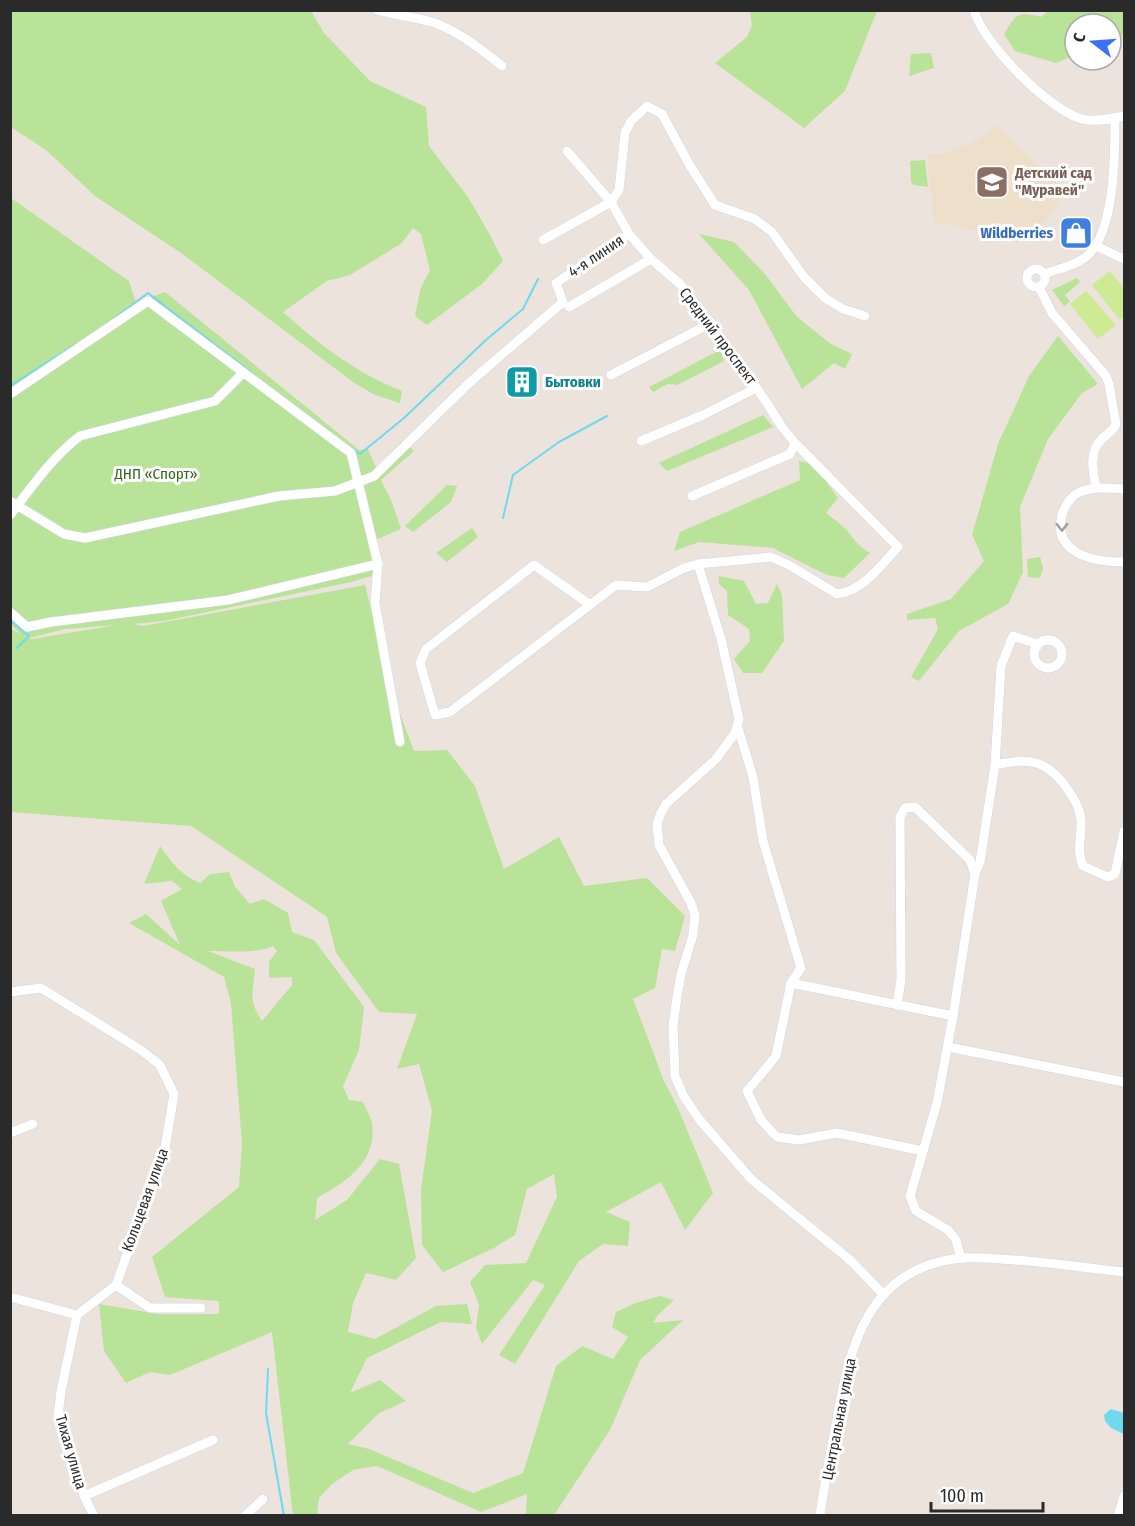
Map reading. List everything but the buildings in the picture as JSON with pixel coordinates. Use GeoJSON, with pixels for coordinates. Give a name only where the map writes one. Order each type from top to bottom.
{"type":"FeatureCollection","features":[{"type":"Feature","properties":{"kind":"street"},"geometry":{"type":"LineString","coordinates":[[377,10],[432,22],[480,48],[502,66]]}},
{"type":"Feature","properties":{"kind":"street"},"geometry":{"type":"LineString","coordinates":[[974,10],[987,38],[1049,101],[1068,114],[1081,119],[1120,117],[1120,160],[1105,221],[1096,246],[1081,260],[1045,274]]}},
{"type":"Feature","properties":{"kind":"street"},"geometry":{"type":"LineString","coordinates":[[543,240],[610,202],[620,190],[624,133],[631,121],[646,106],[662,114],[689,164],[715,205],[755,219],[772,232],[804,277],[825,298],[843,309],[865,316]]}},
{"type":"Feature","properties":{"kind":"street","name":"Средний проспект"},"geometry":{"type":"LineString","coordinates":[[567,151],[610,202],[629,234],[651,259],[680,284],[711,323],[795,443],[898,547],[865,581],[844,593],[837,594],[789,565],[771,557],[698,564]]}},
{"type":"Feature","properties":{"kind":"street","name":"4-я линия"},"geometry":{"type":"LineString","coordinates":[[357,483],[374,476],[469,384],[563,302],[556,283],[629,234]]}},
{"type":"Feature","properties":{"kind":"street"},"geometry":{"type":"LineString","coordinates":[[1096,246],[1125,259]]}},
{"type":"Feature","properties":{"kind":"street"},"geometry":{"type":"LineString","coordinates":[[569,307],[651,259]]}},
{"type":"Feature","properties":{"kind":"street"},"geometry":{"type":"LineString","coordinates":[[1036,268],[1045,274],[1044,283],[1039,286],[1031,285],[1027,280],[1030,270],[1036,268]]}},
{"type":"Feature","properties":{"kind":"street"},"geometry":{"type":"LineString","coordinates":[[1039,286],[1052,313],[1101,369],[1109,384],[1116,424],[1101,439],[1093,453],[1096,488]]}},
{"type":"Feature","properties":{"kind":"street"},"geometry":{"type":"LineString","coordinates":[[10,394],[148,301],[351,453],[378,564],[375,603],[400,742]]}},
{"type":"Feature","properties":{"kind":"street"},"geometry":{"type":"LineString","coordinates":[[611,375],[711,323]]}},
{"type":"Feature","properties":{"kind":"street"},"geometry":{"type":"LineString","coordinates":[[10,515],[14,503],[66,446],[80,436],[215,401],[243,373]]}},
{"type":"Feature","properties":{"kind":"street"},"geometry":{"type":"LineString","coordinates":[[641,441],[703,415],[756,388]]}},
{"type":"Feature","properties":{"kind":"street"},"geometry":{"type":"LineString","coordinates":[[692,496],[790,454],[795,443]]}},
{"type":"Feature","properties":{"kind":"street"},"geometry":{"type":"LineString","coordinates":[[14,503],[64,534],[85,538],[279,496],[335,491],[357,483]]}},
{"type":"Feature","properties":{"kind":"street"},"geometry":{"type":"LineString","coordinates":[[1125,489],[1096,488],[1072,496],[1067,503],[1060,525],[1063,540],[1073,550],[1102,560],[1125,562]]}},
{"type":"Feature","properties":{"kind":"street"},"geometry":{"type":"LineString","coordinates":[[10,612],[27,627],[228,600],[378,564]]}},
{"type":"Feature","properties":{"kind":"street"},"geometry":{"type":"LineString","coordinates":[[589,604],[534,565],[426,649],[420,663],[435,715],[450,712],[616,585],[647,587],[684,568],[698,564],[721,639],[740,719],[738,728],[716,759],[666,804],[657,824],[659,845],[691,903],[695,915],[693,935],[676,998],[673,1026],[675,1076],[683,1095],[699,1119],[751,1179],[850,1260],[883,1294]]}},
{"type":"Feature","properties":{"kind":"street"},"geometry":{"type":"LineString","coordinates":[[961,1258],[956,1240],[948,1230],[916,1211],[910,1196],[937,1103],[975,874],[980,862],[995,765],[1001,666],[1013,636],[1034,643],[1037,647]]}},
{"type":"Feature","properties":{"kind":"street"},"geometry":{"type":"LineString","coordinates":[[738,728],[753,777],[763,841],[801,968],[791,983],[776,1056],[747,1091],[761,1120],[777,1137],[799,1140],[837,1133],[923,1151]]}},
{"type":"Feature","properties":{"kind":"street"},"geometry":{"type":"LineString","coordinates":[[995,765],[1017,760],[1045,765],[1059,775],[1077,803],[1081,820],[1078,856],[1083,866],[1108,877],[1116,874],[1125,831]]}},
{"type":"Feature","properties":{"kind":"street"},"geometry":{"type":"LineString","coordinates":[[897,1005],[901,980],[900,816],[905,808],[915,807],[939,829],[970,860],[975,874]]}},
{"type":"Feature","properties":{"kind":"street"},"geometry":{"type":"LineString","coordinates":[[791,983],[953,1016]]}},
{"type":"Feature","properties":{"kind":"street","name":"Кольцевая улица"},"geometry":{"type":"LineString","coordinates":[[10,992],[41,988],[141,1050],[160,1065],[174,1094],[165,1148],[116,1285]]}},
{"type":"Feature","properties":{"kind":"street"},"geometry":{"type":"LineString","coordinates":[[948,1047],[1125,1082]]}},
{"type":"Feature","properties":{"kind":"street"},"geometry":{"type":"LineString","coordinates":[[10,1133],[33,1124]]}},
{"type":"Feature","properties":{"kind":"street","name":"Центральная улица"},"geometry":{"type":"LineString","coordinates":[[820,1515],[841,1395],[850,1358],[868,1314],[883,1294],[897,1282],[916,1271],[961,1258],[1022,1261],[1125,1272]]}},
{"type":"Feature","properties":{"kind":"street"},"geometry":{"type":"LineString","coordinates":[[10,1297],[77,1315],[116,1285],[150,1308],[201,1308]]}},
{"type":"Feature","properties":{"kind":"street","name":"Тихая улица"},"geometry":{"type":"LineString","coordinates":[[77,1315],[58,1416],[84,1496],[94,1515]]}},
{"type":"Feature","properties":{"kind":"street"},"geometry":{"type":"LineString","coordinates":[[84,1496],[213,1440]]}},
{"type":"Feature","properties":{"kind":"street"},"geometry":{"type":"LineString","coordinates":[[1118,1515],[1125,1496]]}},
{"type":"Feature","properties":{"kind":"street"},"geometry":{"type":"LineString","coordinates":[[245,1515],[263,1499]]}},
{"type":"Feature","properties":{"kind":"shaded area","name":"Детский сад \"Муравей\""},"geometry":{"type":"Polygon","coordinates":[[[996,125],[1065,191],[1056,208],[1037,230],[1020,237],[1001,236],[934,222],[927,155],[964,147],[996,125]]]}},
{"type":"Feature","properties":{"kind":"green space"},"geometry":{"type":"Polygon","coordinates":[[[1049,10],[1124,11],[1124,36],[1123,12],[1063,12],[1063,60],[1056,63],[1015,51],[1004,34],[1011,22],[1022,14],[1041,17],[1049,10]]]}},
{"type":"Feature","properties":{"kind":"green space"},"geometry":{"type":"Polygon","coordinates":[[[10,11],[311,11],[324,33],[370,81],[426,107],[429,146],[468,197],[503,261],[482,284],[427,325],[415,316],[420,290],[430,270],[421,234],[413,228],[402,243],[350,275],[327,281],[283,312],[338,357],[368,375],[402,391],[400,403],[375,395],[353,382],[181,253],[95,196],[46,150],[11,127],[10,11]]]}},
{"type":"Feature","properties":{"kind":"green space"},"geometry":{"type":"Polygon","coordinates":[[[750,11],[877,11],[845,91],[804,128],[715,63],[747,37],[752,25],[750,11]]]}},
{"type":"Feature","properties":{"kind":"green space"},"geometry":{"type":"Polygon","coordinates":[[[931,53],[934,68],[909,76],[911,54],[931,53]]]}},
{"type":"Feature","properties":{"kind":"green space"},"geometry":{"type":"Polygon","coordinates":[[[925,160],[928,187],[914,185],[911,182],[910,161],[925,160]]]}},
{"type":"Feature","properties":{"kind":"green space","name":"ДНП «Спорт»"},"geometry":{"type":"Polygon","coordinates":[[[11,198],[129,281],[136,303],[165,292],[359,450],[368,449],[376,468],[403,440],[414,451],[381,480],[392,502],[401,529],[375,540],[382,578],[373,580],[372,576],[164,621],[133,624],[143,626],[365,585],[391,690],[414,751],[447,750],[475,786],[504,869],[559,837],[584,886],[647,878],[685,916],[675,951],[662,949],[655,988],[633,999],[664,1081],[678,1108],[713,1193],[685,1230],[661,1182],[606,1212],[630,1222],[628,1246],[603,1244],[579,1261],[515,1364],[499,1355],[545,1285],[533,1280],[482,1344],[476,1328],[479,1305],[470,1282],[485,1265],[526,1263],[557,1197],[554,1174],[527,1189],[515,1235],[494,1248],[443,1272],[422,1245],[421,1190],[432,1111],[419,1064],[397,1069],[417,1014],[379,1012],[336,953],[327,917],[191,826],[11,812],[11,629],[21,634],[10,624],[10,395],[109,322],[11,391],[11,198]],[[117,625],[65,629],[29,638],[117,625]]]}},
{"type":"Feature","properties":{"kind":"green space"},"geometry":{"type":"Polygon","coordinates":[[[699,234],[734,242],[765,274],[797,317],[831,344],[852,354],[845,369],[834,363],[802,389],[749,290],[699,234]]]}},
{"type":"Feature","properties":{"kind":"green space"},"geometry":{"type":"Polygon","coordinates":[[[1110,271],[1124,289],[1124,316],[1120,320],[1092,285],[1110,271]]]}},
{"type":"Feature","properties":{"kind":"green space"},"geometry":{"type":"Polygon","coordinates":[[[1077,278],[1080,282],[1065,295],[1070,302],[1064,306],[1052,290],[1077,278]]]}},
{"type":"Feature","properties":{"kind":"green space"},"geometry":{"type":"Polygon","coordinates":[[[1086,291],[1116,325],[1098,339],[1070,304],[1086,291]]]}},
{"type":"Feature","properties":{"kind":"green space"},"geometry":{"type":"Polygon","coordinates":[[[1058,336],[1098,384],[1082,393],[1048,439],[1020,507],[1023,572],[1008,604],[959,631],[919,681],[911,677],[938,629],[935,618],[907,620],[907,614],[951,599],[984,561],[972,535],[998,444],[1029,376],[1058,336]]]}},
{"type":"Feature","properties":{"kind":"green space"},"geometry":{"type":"Polygon","coordinates":[[[720,350],[724,361],[677,385],[668,384],[653,392],[649,387],[720,350]]]}},
{"type":"Feature","properties":{"kind":"green space"},"geometry":{"type":"Polygon","coordinates":[[[763,415],[773,427],[667,471],[659,463],[763,415]]]}},
{"type":"Feature","properties":{"kind":"green space"},"geometry":{"type":"Polygon","coordinates":[[[799,461],[813,464],[838,498],[826,513],[870,553],[844,578],[827,575],[773,548],[699,542],[674,551],[680,532],[800,480],[799,461]]]}},
{"type":"Feature","properties":{"kind":"green space"},"geometry":{"type":"Polygon","coordinates":[[[447,485],[457,486],[451,502],[413,532],[405,526],[447,485]]]}},
{"type":"Feature","properties":{"kind":"green space"},"geometry":{"type":"Polygon","coordinates":[[[472,528],[478,537],[447,562],[436,553],[472,528]]]}},
{"type":"Feature","properties":{"kind":"green space"},"geometry":{"type":"Polygon","coordinates":[[[1040,557],[1043,568],[1040,578],[1028,577],[1027,559],[1040,557]]]}},
{"type":"Feature","properties":{"kind":"green space"},"geometry":{"type":"Polygon","coordinates":[[[719,576],[744,581],[756,604],[768,603],[777,584],[782,595],[784,641],[762,673],[743,673],[734,659],[750,641],[749,629],[728,615],[727,591],[719,584],[719,576]]]}},
{"type":"Feature","properties":{"kind":"green space"},"geometry":{"type":"Polygon","coordinates":[[[160,846],[177,868],[200,883],[210,874],[229,872],[235,887],[250,904],[264,899],[288,913],[292,932],[314,940],[364,1007],[359,1050],[343,1086],[349,1100],[363,1102],[372,1124],[372,1138],[369,1150],[357,1170],[317,1198],[315,1220],[347,1200],[380,1159],[399,1164],[416,1258],[396,1280],[366,1273],[353,1303],[348,1332],[375,1339],[436,1306],[467,1304],[472,1324],[441,1322],[367,1358],[350,1393],[380,1380],[406,1401],[379,1413],[348,1444],[369,1449],[473,1493],[523,1473],[556,1366],[582,1346],[613,1359],[628,1337],[612,1327],[616,1312],[660,1296],[674,1300],[653,1323],[683,1320],[640,1360],[610,1430],[554,1515],[526,1515],[527,1494],[481,1512],[377,1466],[353,1470],[332,1484],[319,1498],[317,1515],[293,1516],[272,1332],[170,1375],[150,1372],[126,1383],[104,1351],[99,1304],[158,1314],[219,1314],[219,1301],[165,1297],[152,1257],[239,1187],[242,1144],[231,1003],[224,977],[129,923],[146,914],[180,945],[161,901],[182,889],[172,881],[144,884],[160,846]],[[273,946],[249,951],[208,951],[255,969],[253,1002],[262,1021],[292,985],[292,977],[269,978],[269,962],[277,951],[273,946]]]}},
{"type":"Feature","properties":{"kind":"water"},"geometry":{"type":"Polygon","coordinates":[[[1111,1409],[1124,1413],[1124,1434],[1111,1428],[1105,1421],[1104,1415],[1111,1409]]]}},
{"type":"Feature","properties":{"kind":"waterway"},"geometry":{"type":"LineString","coordinates":[[352,449],[360,454],[404,418],[486,340],[523,309],[538,279]]}},
{"type":"Feature","properties":{"kind":"waterway"},"geometry":{"type":"LineString","coordinates":[[113,319],[148,293],[252,373]]}},
{"type":"Feature","properties":{"kind":"waterway"},"geometry":{"type":"LineString","coordinates":[[10,386],[76,344]]}},
{"type":"Feature","properties":{"kind":"waterway"},"geometry":{"type":"LineString","coordinates":[[503,518],[513,475],[559,442],[607,416]]}},
{"type":"Feature","properties":{"kind":"waterway"},"geometry":{"type":"LineString","coordinates":[[10,620],[29,636],[17,648]]}},
{"type":"Feature","properties":{"kind":"waterway"},"geometry":{"type":"LineString","coordinates":[[268,1369],[266,1413],[284,1516]]}},
{"type":"Feature","properties":{"kind":"place","name":"Детский сад \"Муравей\""},"geometry":{"type":"Point","coordinates":[992,182]}},
{"type":"Feature","properties":{"kind":"place","name":"Wildberries"},"geometry":{"type":"Point","coordinates":[1076,233]}},
{"type":"Feature","properties":{"kind":"place","name":"Бытовки"},"geometry":{"type":"Point","coordinates":[522,382]}}]}
